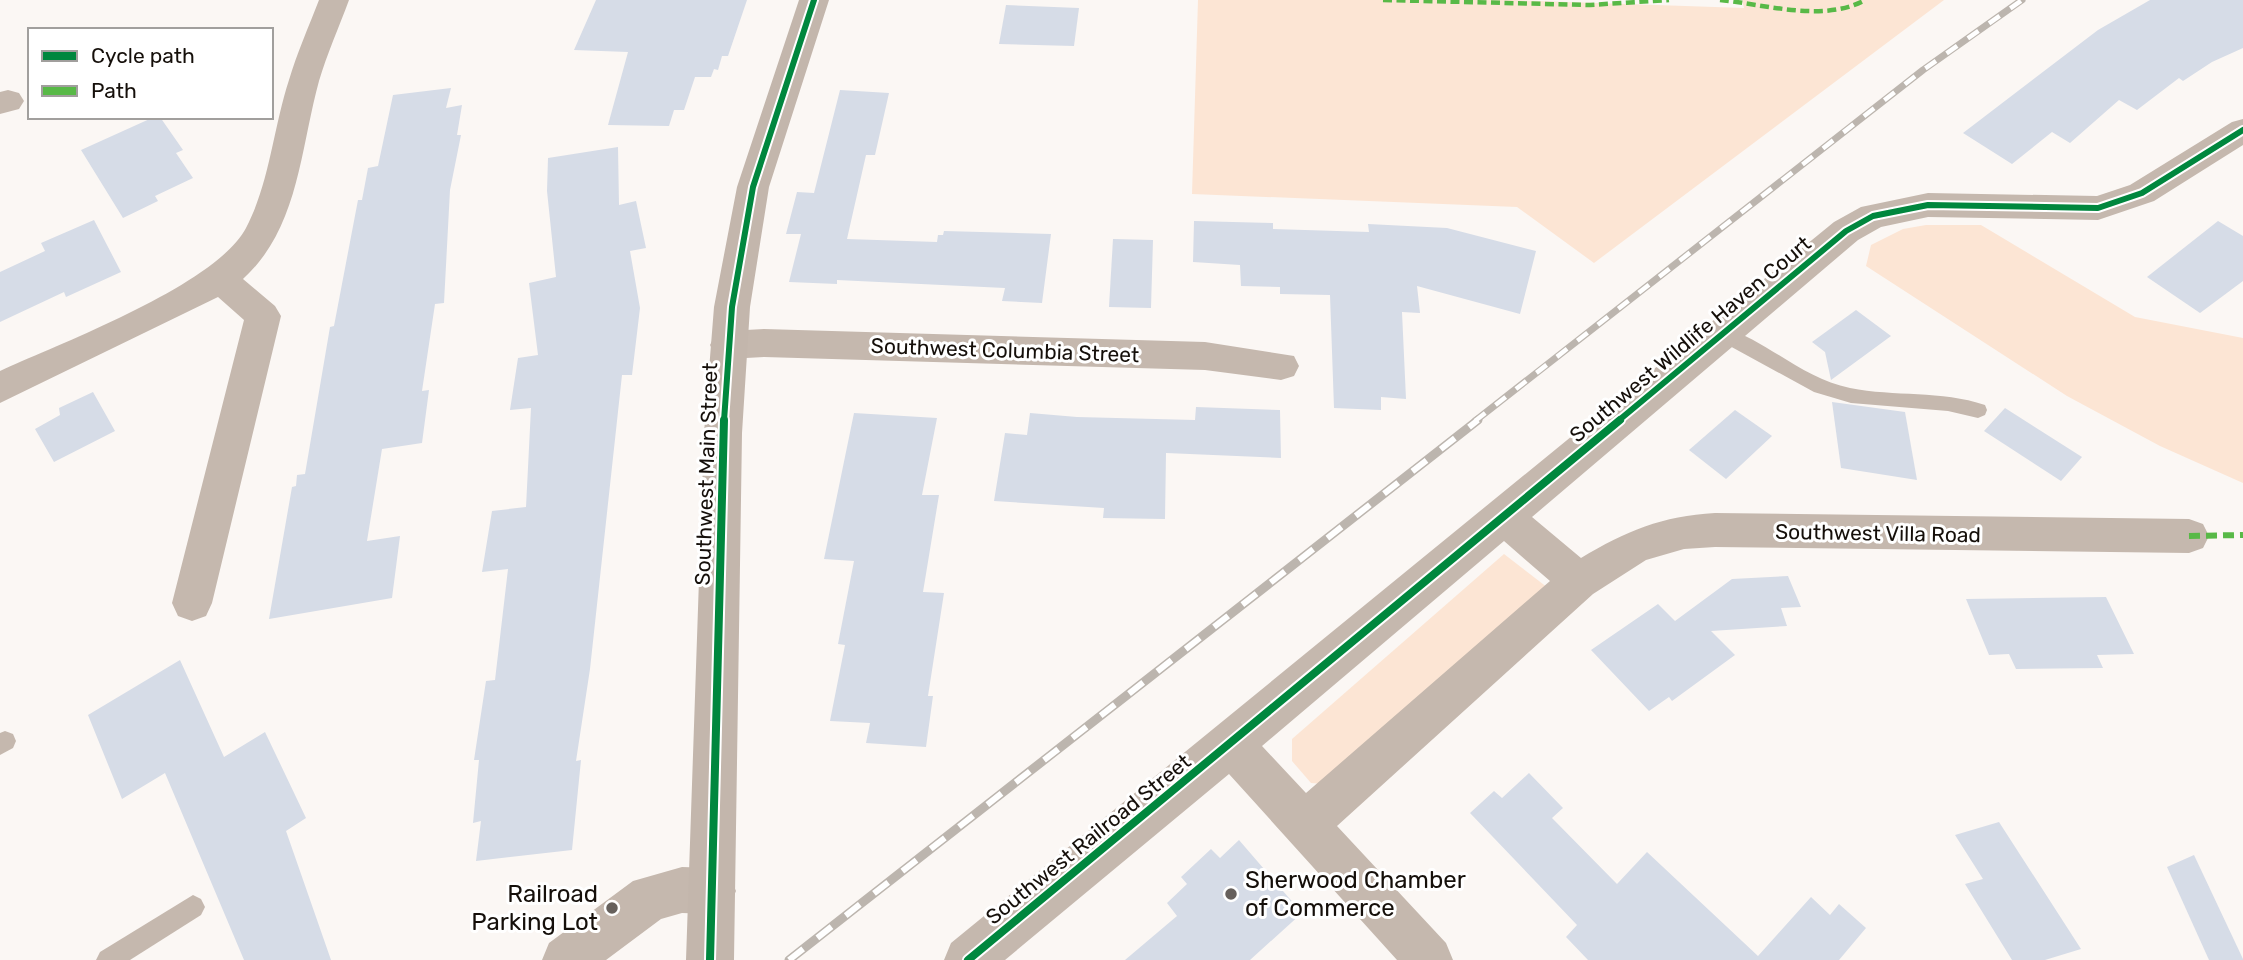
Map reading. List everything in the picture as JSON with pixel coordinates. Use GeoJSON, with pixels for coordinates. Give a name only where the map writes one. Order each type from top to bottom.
{"type":"FeatureCollection","features":[{"type":"Feature","properties":{"kind":"street"},"geometry":{"type":"LineString","coordinates":[[0,388],[190,298],[220,279],[245,257],[260,235],[278,194],[304,80],[334,0]]}},
{"type":"Feature","properties":{"kind":"street","name":"Southwest Main Street"},"geometry":{"type":"LineString","coordinates":[[710,960],[719,553],[728,345],[741,240],[753,187],[814,0]]}},
{"type":"Feature","properties":{"kind":"street","name":"Southwest Wildlife Haven Court"},"geometry":{"type":"LineString","coordinates":[[1231,744],[1846,231],[1873,216],[1928,205],[2098,208],[2142,193],[2243,130]]}},
{"type":"Feature","properties":{"kind":"street"},"geometry":{"type":"LineString","coordinates":[[191,603],[263,316],[220,279]]}},
{"type":"Feature","properties":{"kind":"street","name":"Southwest Columbia Street"},"geometry":{"type":"LineString","coordinates":[[728,345],[764,343],[1192,356],[1281,366]]}},
{"type":"Feature","properties":{"kind":"street"},"geometry":{"type":"LineString","coordinates":[[1504,517],[1579,581]]}},
{"type":"Feature","properties":{"kind":"street","name":"Southwest Villa Road"},"geometry":{"type":"LineString","coordinates":[[1305,824],[1579,581],[1635,546],[1684,532],[1705,530],[2189,536]]}},
{"type":"Feature","properties":{"kind":"street"},"geometry":{"type":"LineString","coordinates":[[1231,744],[1429,960]]}},
{"type":"Feature","properties":{"kind":"street","name":"Southwest Railroad Street"},"geometry":{"type":"LineString","coordinates":[[968,960],[1231,744]]}},
{"type":"Feature","properties":{"kind":"street"},"geometry":{"type":"LineString","coordinates":[[566,960],[650,898],[682,890],[713,891]]}},
{"type":"Feature","properties":{"kind":"lane"},"geometry":{"type":"LineString","coordinates":[[1723,334],[1820,387],[1852,396],[1948,402],[1978,410]]}},
{"type":"Feature","properties":{"kind":"lane"},"geometry":{"type":"LineString","coordinates":[[107,960],[193,907]]}},
{"type":"Feature","properties":{"kind":"shaded area"},"geometry":{"type":"Polygon","coordinates":[[[1198,0],[1510,0],[1744,8],[1742,0],[1944,0],[1594,263],[1517,207],[1192,194],[1198,0]]]}},
{"type":"Feature","properties":{"kind":"shaded area"},"geometry":{"type":"Polygon","coordinates":[[[1926,225],[1981,225],[2135,317],[2243,338],[2243,483],[2160,446],[2067,396],[1866,266],[1871,245],[1903,229],[1926,225]]]}},
{"type":"Feature","properties":{"kind":"shaded area"},"geometry":{"type":"Polygon","coordinates":[[[1504,554],[1552,591],[1324,784],[1311,783],[1292,761],[1292,739],[1504,554]]]}},
{"type":"Feature","properties":{"kind":"building"},"geometry":{"type":"Polygon","coordinates":[[[596,0],[747,0],[728,56],[722,56],[718,70],[714,69],[711,77],[695,77],[684,110],[674,110],[669,126],[608,125],[628,52],[574,50],[596,0]]]}},
{"type":"Feature","properties":{"kind":"building"},"geometry":{"type":"Polygon","coordinates":[[[2150,0],[2243,0],[2243,48],[2212,62],[2183,81],[2179,78],[2137,110],[2119,100],[2070,143],[2052,132],[2012,164],[1963,133],[2098,30],[2150,0]]]}},
{"type":"Feature","properties":{"kind":"building"},"geometry":{"type":"Polygon","coordinates":[[[1006,5],[1079,8],[1074,46],[999,44],[1006,5]]]}},
{"type":"Feature","properties":{"kind":"building"},"geometry":{"type":"Polygon","coordinates":[[[451,88],[446,108],[462,105],[457,135],[461,135],[450,190],[444,303],[435,304],[422,391],[429,390],[422,443],[382,449],[367,541],[400,536],[392,598],[269,619],[292,487],[296,486],[297,475],[305,474],[330,327],[334,326],[358,200],[362,200],[368,168],[378,166],[393,95],[451,88]]]}},
{"type":"Feature","properties":{"kind":"building"},"geometry":{"type":"Polygon","coordinates":[[[840,90],[889,93],[875,155],[866,155],[847,239],[937,242],[938,235],[943,235],[944,231],[1051,234],[1042,303],[1002,301],[1005,288],[837,280],[837,284],[789,282],[801,234],[786,234],[797,192],[814,193],[840,90]]]}},
{"type":"Feature","properties":{"kind":"building"},"geometry":{"type":"Polygon","coordinates":[[[150,119],[161,119],[183,150],[176,153],[193,178],[155,196],[158,201],[123,218],[81,150],[150,119]]]}},
{"type":"Feature","properties":{"kind":"building"},"geometry":{"type":"Polygon","coordinates":[[[618,147],[619,205],[636,201],[646,248],[630,251],[640,308],[632,375],[622,375],[590,669],[576,761],[581,760],[572,850],[476,861],[481,821],[473,823],[479,760],[474,760],[486,681],[495,680],[508,569],[482,572],[492,511],[526,507],[531,408],[510,410],[518,358],[538,355],[529,283],[556,277],[547,191],[548,158],[618,147]]]}},
{"type":"Feature","properties":{"kind":"building"},"geometry":{"type":"Polygon","coordinates":[[[94,220],[121,272],[66,297],[64,292],[0,322],[0,272],[45,251],[41,243],[94,220]]]}},
{"type":"Feature","properties":{"kind":"building"},"geometry":{"type":"Polygon","coordinates":[[[1194,221],[1273,223],[1273,229],[1369,232],[1368,224],[1447,228],[1536,251],[1520,314],[1417,286],[1420,313],[1402,312],[1406,399],[1381,397],[1381,410],[1334,408],[1330,295],[1280,294],[1280,287],[1241,286],[1240,265],[1193,262],[1194,221]]]}},
{"type":"Feature","properties":{"kind":"building"},"geometry":{"type":"Polygon","coordinates":[[[2218,221],[2243,236],[2243,281],[2200,313],[2147,277],[2218,221]]]}},
{"type":"Feature","properties":{"kind":"building"},"geometry":{"type":"Polygon","coordinates":[[[1113,239],[1153,240],[1151,308],[1109,307],[1113,239]]]}},
{"type":"Feature","properties":{"kind":"building"},"geometry":{"type":"Polygon","coordinates":[[[1856,310],[1891,336],[1831,380],[1825,352],[1812,342],[1856,310]]]}},
{"type":"Feature","properties":{"kind":"building"},"geometry":{"type":"Polygon","coordinates":[[[93,392],[115,431],[54,462],[35,429],[60,415],[59,408],[93,392]]]}},
{"type":"Feature","properties":{"kind":"building"},"geometry":{"type":"Polygon","coordinates":[[[1832,402],[1905,412],[1917,480],[1841,468],[1832,402]]]}},
{"type":"Feature","properties":{"kind":"building"},"geometry":{"type":"Polygon","coordinates":[[[1196,407],[1280,410],[1281,458],[1166,453],[1165,519],[1103,518],[1104,508],[994,501],[1005,433],[1027,435],[1030,413],[1195,420],[1196,407]]]}},
{"type":"Feature","properties":{"kind":"building"},"geometry":{"type":"Polygon","coordinates":[[[2005,408],[2082,457],[2061,481],[1984,431],[2005,408]]]}},
{"type":"Feature","properties":{"kind":"building"},"geometry":{"type":"Polygon","coordinates":[[[1735,410],[1772,436],[1726,479],[1689,450],[1735,410]]]}},
{"type":"Feature","properties":{"kind":"building"},"geometry":{"type":"Polygon","coordinates":[[[854,413],[937,418],[922,495],[939,495],[923,592],[944,593],[928,696],[933,696],[926,747],[866,743],[870,723],[830,721],[845,645],[838,644],[854,561],[824,559],[854,413]]]}},
{"type":"Feature","properties":{"kind":"building"},"geometry":{"type":"Polygon","coordinates":[[[1788,576],[1801,607],[1781,608],[1787,626],[1711,631],[1735,655],[1672,701],[1669,697],[1649,711],[1591,650],[1658,604],[1675,621],[1732,579],[1788,576]]]}},
{"type":"Feature","properties":{"kind":"building"},"geometry":{"type":"Polygon","coordinates":[[[2106,597],[2134,654],[2097,655],[2103,668],[2016,669],[2009,654],[1989,655],[1966,599],[2106,597]]]}},
{"type":"Feature","properties":{"kind":"building"},"geometry":{"type":"Polygon","coordinates":[[[180,660],[224,757],[265,732],[306,818],[286,831],[331,960],[244,960],[165,773],[122,799],[88,715],[180,660]]]}},
{"type":"Feature","properties":{"kind":"building"},"geometry":{"type":"Polygon","coordinates":[[[1529,773],[1563,808],[1552,818],[1617,884],[1647,852],[1758,956],[1811,897],[1830,915],[1839,904],[1866,928],[1839,960],[1588,960],[1566,937],[1577,925],[1470,813],[1494,791],[1502,798],[1529,773]]]}},
{"type":"Feature","properties":{"kind":"building"},"geometry":{"type":"Polygon","coordinates":[[[1999,822],[2081,949],[2045,960],[2012,960],[1965,884],[1983,879],[1955,835],[1999,822]]]}},
{"type":"Feature","properties":{"kind":"building","name":"Sherwood Chamber of Commerce"},"geometry":{"type":"Polygon","coordinates":[[[1239,840],[1302,913],[1250,960],[1125,960],[1177,916],[1167,903],[1187,884],[1181,877],[1211,849],[1220,858],[1239,840]]]}},
{"type":"Feature","properties":{"kind":"building"},"geometry":{"type":"Polygon","coordinates":[[[2194,855],[2243,960],[2209,960],[2167,867],[2194,855]]]}},
{"type":"Feature","properties":{"kind":"railway"},"geometry":{"type":"LineString","coordinates":[[1475,421],[1923,70],[2022,0]]}},
{"type":"Feature","properties":{"kind":"railway"},"geometry":{"type":"LineString","coordinates":[[789,960],[1478,420]]}},
{"type":"Feature","properties":{"kind":"marked path"},"geometry":{"type":"LineString","coordinates":[[1383,0],[1590,5],[1669,0]]}},
{"type":"Feature","properties":{"kind":"marked path"},"geometry":{"type":"LineString","coordinates":[[1720,0],[1818,10],[1854,6],[1865,0]]}},
{"type":"Feature","properties":{"kind":"marked path"},"geometry":{"type":"LineString","coordinates":[[2189,536],[2243,535]]}},
{"type":"Feature","properties":{"kind":"cycle path"},"geometry":{"type":"LineString","coordinates":[[710,960],[723,433],[732,307],[753,187],[814,0]]}},
{"type":"Feature","properties":{"kind":"cycle path"},"geometry":{"type":"LineString","coordinates":[[968,960],[1243,735],[1846,231],[1873,216],[1928,205],[2098,208],[2142,193],[2243,130]]}},
{"type":"Feature","properties":{"kind":"place","name":"Sherwood Chamber of Commerce"},"geometry":{"type":"Point","coordinates":[1231,894]}},
{"type":"Feature","properties":{"kind":"place","name":"Railroad Parking Lot"},"geometry":{"type":"Point","coordinates":[612,908]}}]}
